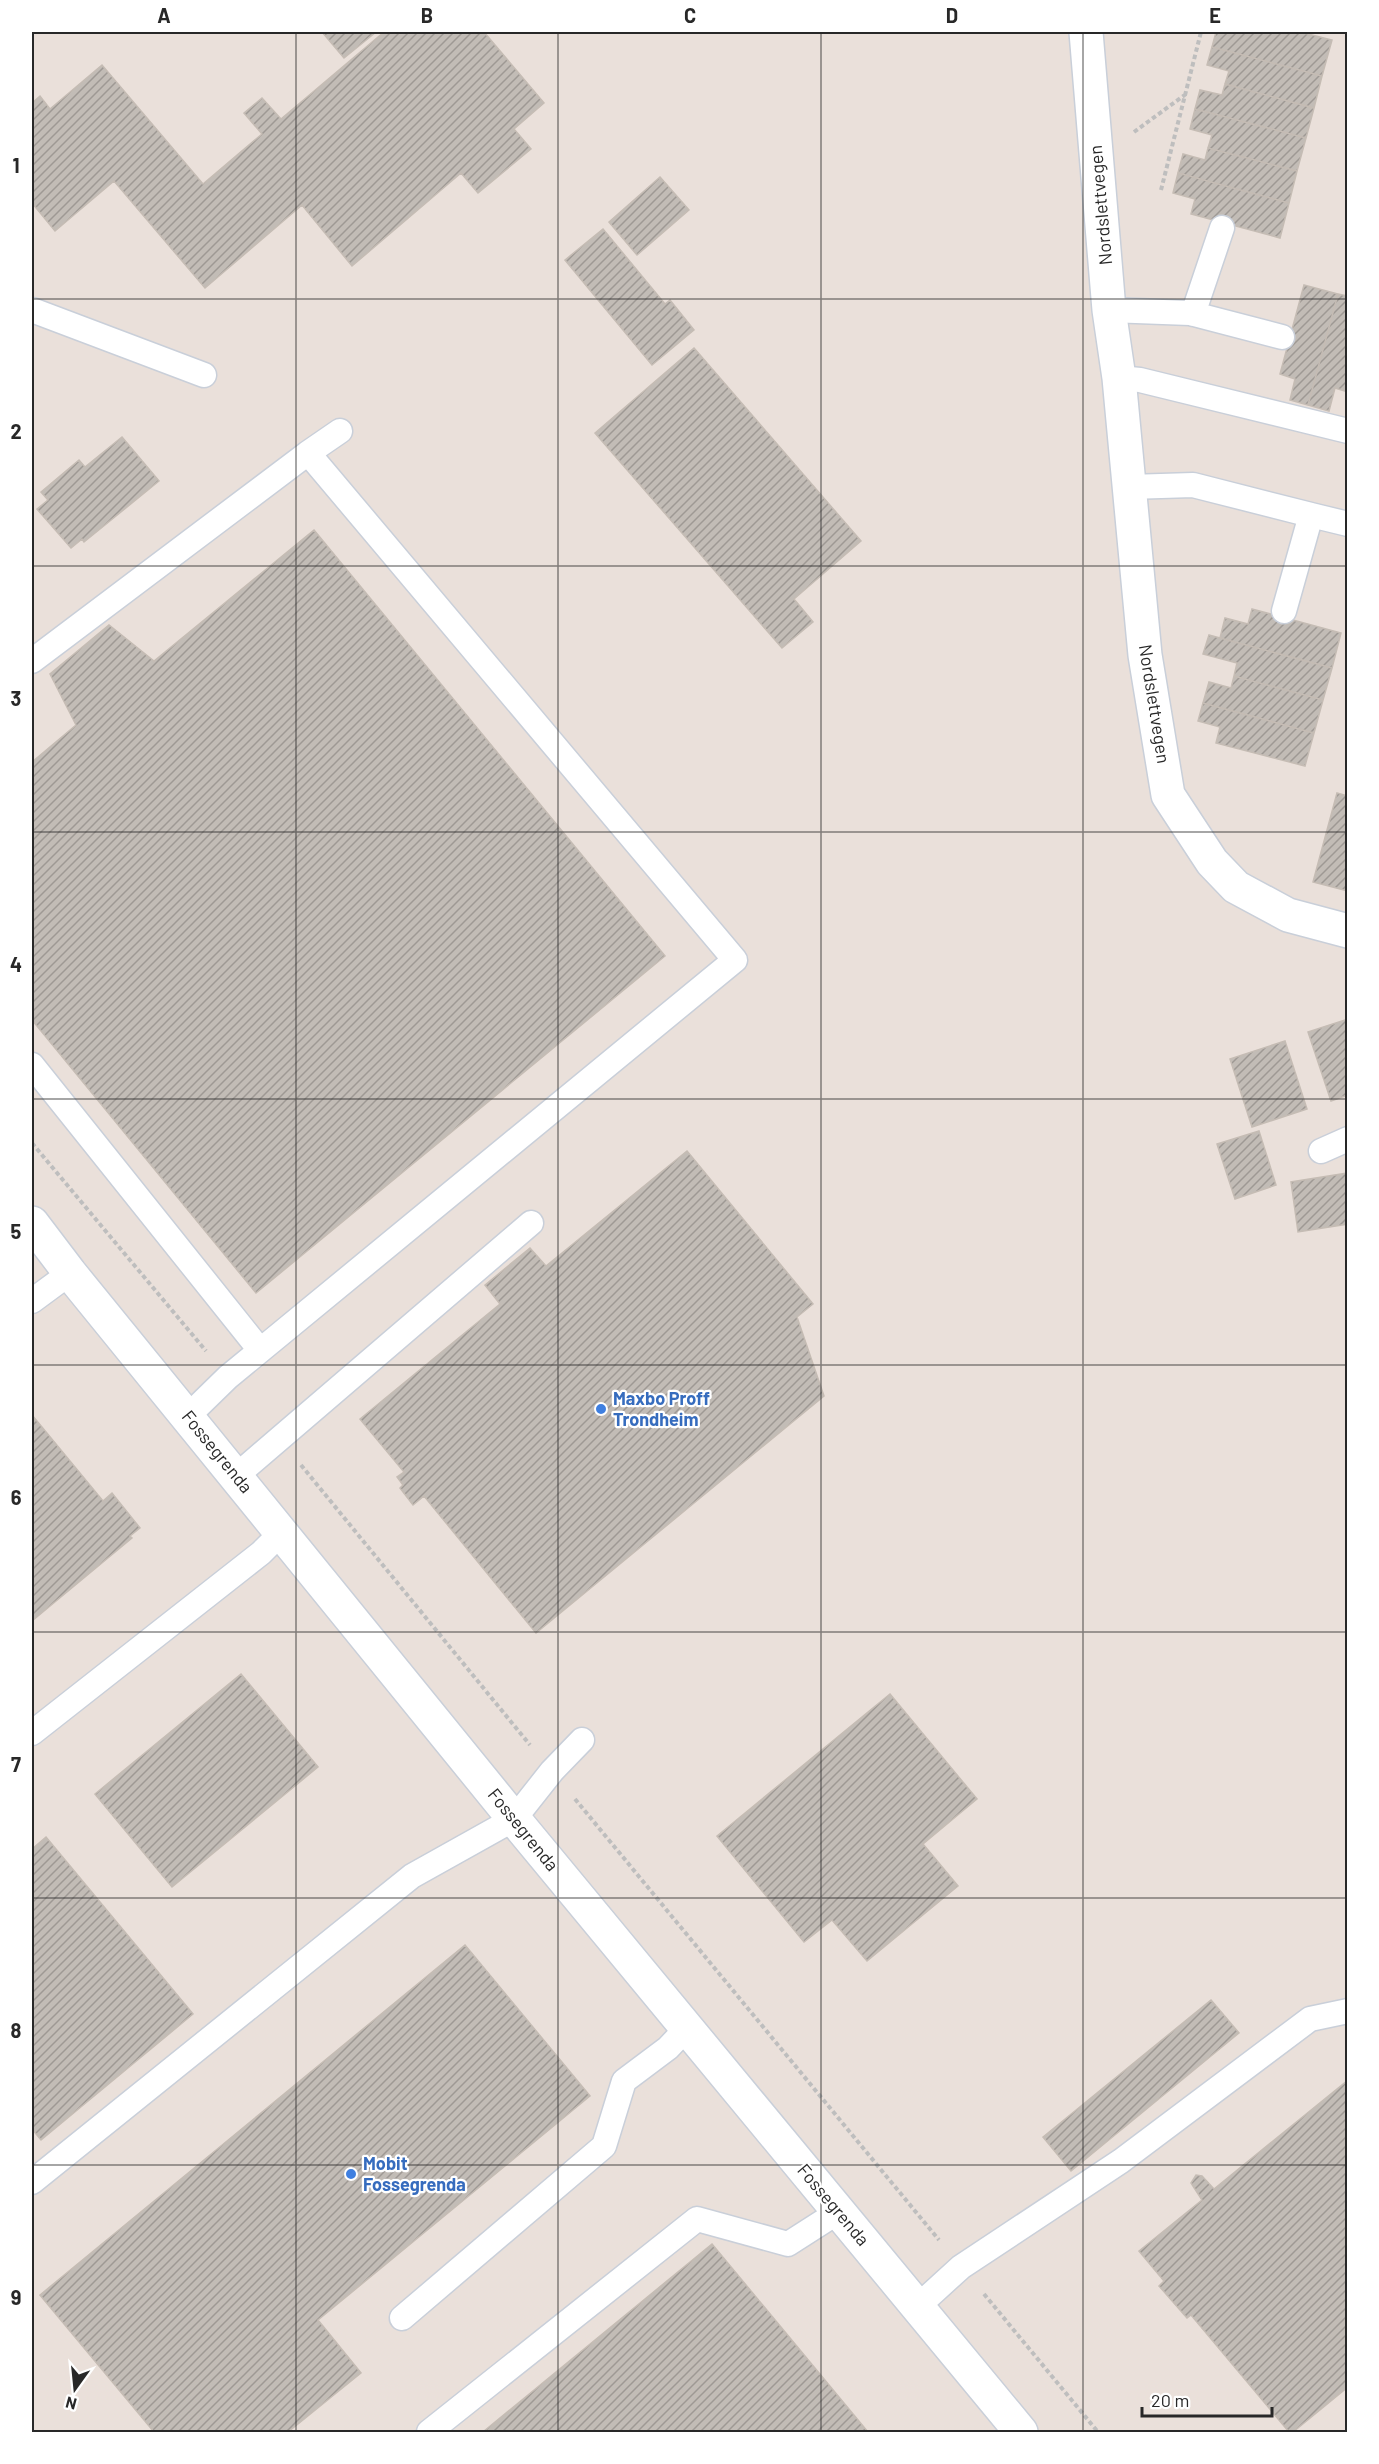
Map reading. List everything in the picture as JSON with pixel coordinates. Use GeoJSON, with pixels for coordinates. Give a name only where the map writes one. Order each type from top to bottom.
{"type":"FeatureCollection","features":[{"type":"Feature","properties":{"kind":"street","name":"Nordslettvegen"},"geometry":{"type":"LineString","coordinates":[[1086,32],[1109,310],[1119,378],[1145,655],[1168,795],[1212,862],[1236,887],[1288,915],[1347,931]]}},
{"type":"Feature","properties":{"kind":"street","name":"Fossegrenda"},"geometry":{"type":"LineString","coordinates":[[32,1223],[70,1273],[514,1819],[1021,2433]]}},
{"type":"Feature","properties":{"kind":"lane"},"geometry":{"type":"LineString","coordinates":[[1193,314],[1222,228]]}},
{"type":"Feature","properties":{"kind":"lane"},"geometry":{"type":"LineString","coordinates":[[32,310],[204,375]]}},
{"type":"Feature","properties":{"kind":"lane"},"geometry":{"type":"LineString","coordinates":[[1109,310],[1193,314],[1282,337]]}},
{"type":"Feature","properties":{"kind":"lane"},"geometry":{"type":"LineString","coordinates":[[1119,378],[1140,380],[1347,431]]}},
{"type":"Feature","properties":{"kind":"lane"},"geometry":{"type":"LineString","coordinates":[[32,661],[340,430]]}},
{"type":"Feature","properties":{"kind":"lane"},"geometry":{"type":"LineString","coordinates":[[188,1416],[260,1350],[735,960],[308,453]]}},
{"type":"Feature","properties":{"kind":"lane"},"geometry":{"type":"LineString","coordinates":[[1129,487],[1193,485],[1347,524]]}},
{"type":"Feature","properties":{"kind":"lane"},"geometry":{"type":"LineString","coordinates":[[1284,611],[1311,515]]}},
{"type":"Feature","properties":{"kind":"lane"},"geometry":{"type":"LineString","coordinates":[[32,1065],[260,1350]]}},
{"type":"Feature","properties":{"kind":"lane"},"geometry":{"type":"LineString","coordinates":[[1321,1151],[1347,1139]]}},
{"type":"Feature","properties":{"kind":"lane"},"geometry":{"type":"LineString","coordinates":[[236,1476],[531,1224]]}},
{"type":"Feature","properties":{"kind":"lane"},"geometry":{"type":"LineString","coordinates":[[32,1301],[70,1273]]}},
{"type":"Feature","properties":{"kind":"lane"},"geometry":{"type":"LineString","coordinates":[[32,1733],[261,1553],[282,1532]]}},
{"type":"Feature","properties":{"kind":"lane"},"geometry":{"type":"LineString","coordinates":[[32,2182],[412,1876],[514,1819],[552,1771],[582,1740]]}},
{"type":"Feature","properties":{"kind":"lane"},"geometry":{"type":"LineString","coordinates":[[916,2307],[961,2267],[1121,2161],[1310,2019],[1347,2011]]}},
{"type":"Feature","properties":{"kind":"lane"},"geometry":{"type":"LineString","coordinates":[[402,2318],[604,2146],[624,2081],[668,2048],[687,2028]]}},
{"type":"Feature","properties":{"kind":"lane"},"geometry":{"type":"LineString","coordinates":[[429,2433],[697,2219],[788,2244],[838,2212]]}},
{"type":"Feature","properties":{"kind":"path"},"geometry":{"type":"LineString","coordinates":[[1161,190],[1201,32]]}},
{"type":"Feature","properties":{"kind":"path"},"geometry":{"type":"LineString","coordinates":[[1099,183],[1124,140],[1187,93]]}},
{"type":"Feature","properties":{"kind":"building"},"geometry":{"type":"Polygon","coordinates":[[[322,32],[376,32],[344,58],[322,32]]]}},
{"type":"Feature","properties":{"kind":"building"},"geometry":{"type":"Polygon","coordinates":[[[384,32],[484,32],[544,103],[514,129],[531,149],[478,193],[461,173],[352,266],[302,205],[205,288],[114,181],[55,231],[32,203],[32,103],[40,96],[50,109],[102,65],[203,184],[262,134],[244,113],[262,98],[281,119],[384,32]]]}},
{"type":"Feature","properties":{"kind":"building"},"geometry":{"type":"Polygon","coordinates":[[[1216,32],[1300,32],[1332,40],[1322,76],[1212,47],[1216,32]]]}},
{"type":"Feature","properties":{"kind":"building"},"geometry":{"type":"Polygon","coordinates":[[[1212,47],[1322,76],[1314,108],[1225,84],[1229,71],[1207,65],[1212,47]]]}},
{"type":"Feature","properties":{"kind":"building"},"geometry":{"type":"Polygon","coordinates":[[[1225,84],[1314,108],[1306,138],[1195,109],[1200,90],[1222,95],[1225,84]]]}},
{"type":"Feature","properties":{"kind":"building"},"geometry":{"type":"Polygon","coordinates":[[[1195,109],[1306,138],[1297,171],[1208,148],[1212,135],[1190,129],[1195,109]]]}},
{"type":"Feature","properties":{"kind":"building"},"geometry":{"type":"Polygon","coordinates":[[[1208,148],[1297,171],[1289,203],[1178,173],[1183,154],[1205,160],[1208,148]]]}},
{"type":"Feature","properties":{"kind":"building"},"geometry":{"type":"Polygon","coordinates":[[[1178,173],[1289,203],[1280,238],[1191,214],[1195,199],[1173,193],[1178,173]]]}},
{"type":"Feature","properties":{"kind":"building"},"geometry":{"type":"Polygon","coordinates":[[[660,177],[689,210],[637,255],[609,222],[660,177]]]}},
{"type":"Feature","properties":{"kind":"building"},"geometry":{"type":"Polygon","coordinates":[[[603,229],[665,304],[670,300],[694,330],[652,365],[565,260],[603,229]]]}},
{"type":"Feature","properties":{"kind":"building"},"geometry":{"type":"Polygon","coordinates":[[[1304,285],[1338,294],[1308,405],[1290,400],[1295,379],[1280,374],[1304,285]]]}},
{"type":"Feature","properties":{"kind":"building"},"geometry":{"type":"Polygon","coordinates":[[[1338,294],[1348,296],[1348,392],[1335,388],[1329,411],[1308,405],[1338,294]]]}},
{"type":"Feature","properties":{"kind":"building"},"geometry":{"type":"Polygon","coordinates":[[[694,348],[861,541],[794,599],[813,622],[782,648],[595,433],[694,348]]]}},
{"type":"Feature","properties":{"kind":"building"},"geometry":{"type":"Polygon","coordinates":[[[122,437],[159,481],[84,542],[82,539],[71,548],[37,509],[48,500],[41,492],[79,460],[85,467],[122,437]]]}},
{"type":"Feature","properties":{"kind":"building"},"geometry":{"type":"Polygon","coordinates":[[[314,530],[665,956],[256,1293],[32,1020],[32,762],[76,725],[50,674],[109,625],[154,661],[314,530]]]}},
{"type":"Feature","properties":{"kind":"building"},"geometry":{"type":"Polygon","coordinates":[[[1252,609],[1341,633],[1332,668],[1220,638],[1225,618],[1248,624],[1252,609]]]}},
{"type":"Feature","properties":{"kind":"building"},"geometry":{"type":"Polygon","coordinates":[[[1209,635],[1332,668],[1323,700],[1234,676],[1237,663],[1203,654],[1209,635]]]}},
{"type":"Feature","properties":{"kind":"building"},"geometry":{"type":"Polygon","coordinates":[[[1234,676],[1323,700],[1314,733],[1203,703],[1209,682],[1231,688],[1234,676]]]}},
{"type":"Feature","properties":{"kind":"building"},"geometry":{"type":"Polygon","coordinates":[[[1203,703],[1314,733],[1305,766],[1216,743],[1220,727],[1198,721],[1203,703]]]}},
{"type":"Feature","properties":{"kind":"building"},"geometry":{"type":"Polygon","coordinates":[[[1337,793],[1348,796],[1348,891],[1313,882],[1337,793]]]}},
{"type":"Feature","properties":{"kind":"building"},"geometry":{"type":"Polygon","coordinates":[[[1348,1019],[1348,1095],[1331,1101],[1308,1032],[1348,1019]]]}},
{"type":"Feature","properties":{"kind":"building"},"geometry":{"type":"Polygon","coordinates":[[[1285,1041],[1307,1109],[1252,1127],[1230,1059],[1285,1041]]]}},
{"type":"Feature","properties":{"kind":"building"},"geometry":{"type":"Polygon","coordinates":[[[1259,1131],[1276,1185],[1235,1199],[1217,1144],[1259,1131]]]}},
{"type":"Feature","properties":{"kind":"building"},"geometry":{"type":"Polygon","coordinates":[[[687,1151],[813,1304],[797,1317],[824,1396],[536,1633],[424,1496],[413,1505],[400,1488],[403,1485],[397,1477],[404,1472],[360,1419],[500,1304],[485,1285],[530,1248],[546,1266],[687,1151]]]}},
{"type":"Feature","properties":{"kind":"building"},"geometry":{"type":"Polygon","coordinates":[[[1348,1173],[1348,1224],[1298,1232],[1291,1182],[1348,1173]]]}},
{"type":"Feature","properties":{"kind":"building"},"geometry":{"type":"Polygon","coordinates":[[[32,1415],[103,1501],[112,1493],[140,1528],[130,1536],[132,1538],[32,1621],[32,1415]]]}},
{"type":"Feature","properties":{"kind":"building"},"geometry":{"type":"Polygon","coordinates":[[[241,1674],[318,1767],[172,1887],[95,1794],[241,1674]]]}},
{"type":"Feature","properties":{"kind":"building"},"geometry":{"type":"Polygon","coordinates":[[[890,1694],[977,1799],[923,1844],[958,1886],[867,1961],[832,1920],[804,1942],[717,1836],[890,1694]]]}},
{"type":"Feature","properties":{"kind":"building"},"geometry":{"type":"Polygon","coordinates":[[[46,1837],[193,2014],[41,2140],[32,2129],[32,1849],[46,1837]]]}},
{"type":"Feature","properties":{"kind":"building"},"geometry":{"type":"Polygon","coordinates":[[[465,1945],[590,2096],[318,2320],[361,2373],[288,2432],[154,2432],[40,2295],[465,1945]]]}},
{"type":"Feature","properties":{"kind":"building"},"geometry":{"type":"Polygon","coordinates":[[[1211,2000],[1239,2033],[1071,2171],[1043,2137],[1211,2000]]]}},
{"type":"Feature","properties":{"kind":"building"},"geometry":{"type":"Polygon","coordinates":[[[1348,2080],[1348,2387],[1293,2432],[1289,2432],[1191,2315],[1187,2318],[1159,2286],[1164,2281],[1139,2251],[1202,2200],[1191,2183],[1196,2175],[1202,2176],[1214,2189],[1348,2080]]]}},
{"type":"Feature","properties":{"kind":"building"},"geometry":{"type":"Polygon","coordinates":[[[712,2244],[868,2432],[483,2432],[712,2244]]]}},
{"type":"Feature","properties":{"kind":"place","name":"Maxbo Proff Trondheim"},"geometry":{"type":"Point","coordinates":[601,1409]}},
{"type":"Feature","properties":{"kind":"place","name":"Mobit Fossegrenda"},"geometry":{"type":"Point","coordinates":[351,2174]}}]}
